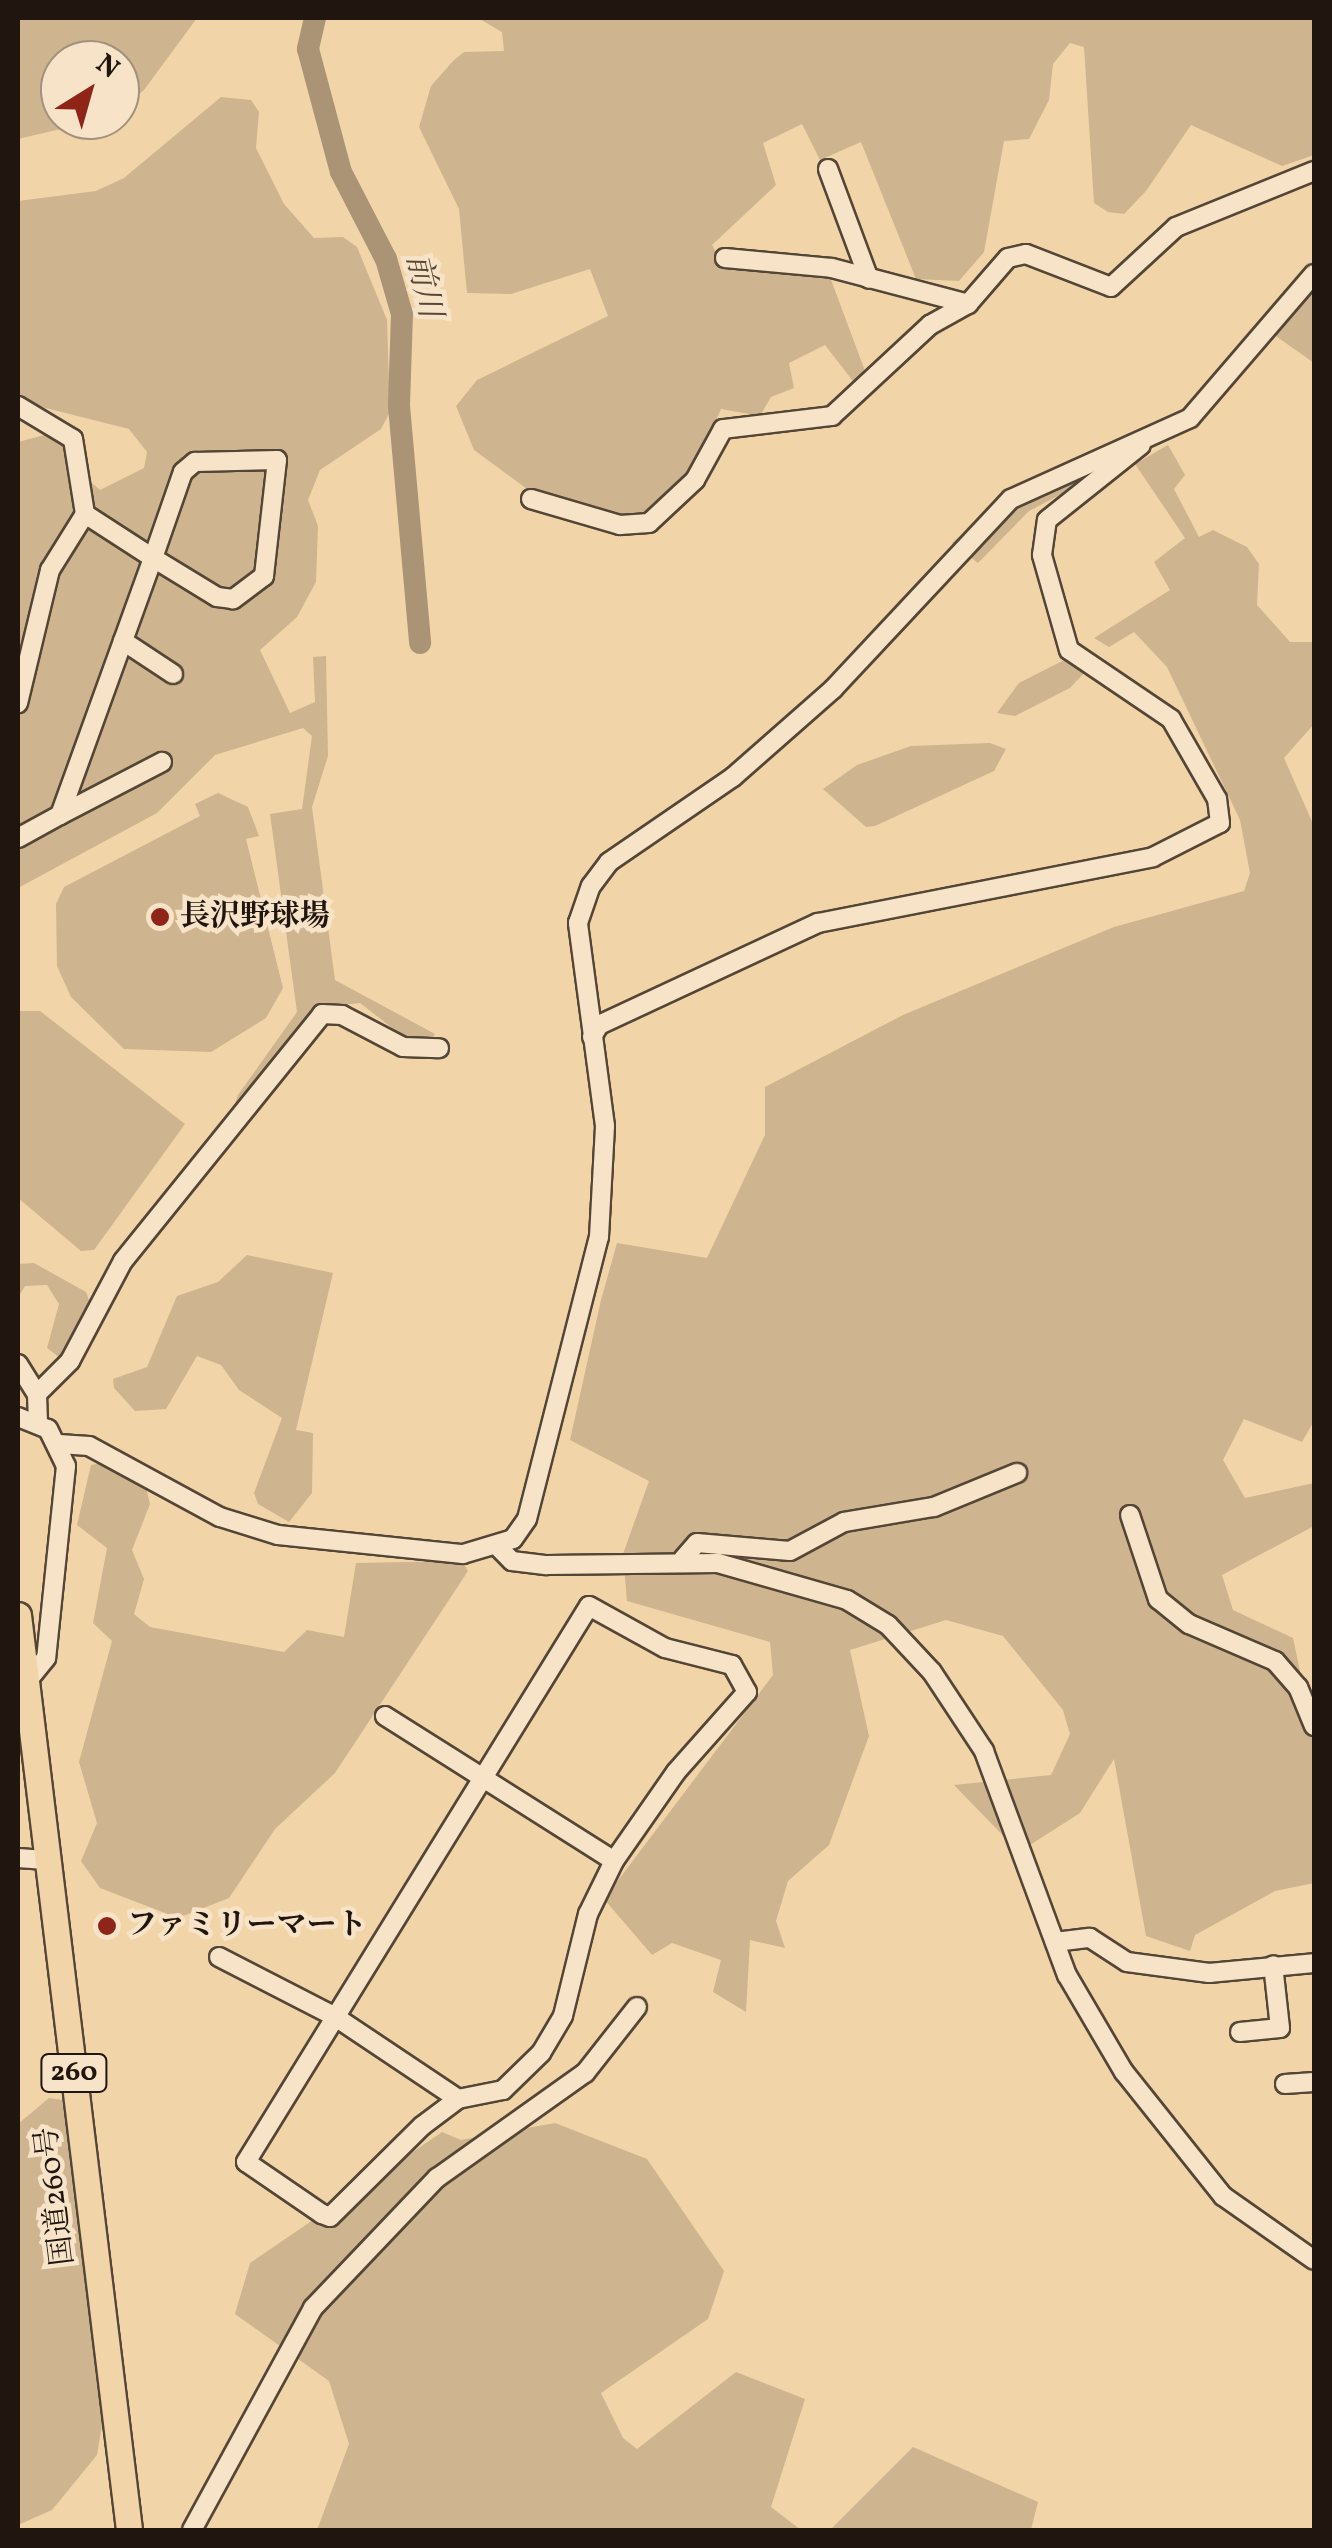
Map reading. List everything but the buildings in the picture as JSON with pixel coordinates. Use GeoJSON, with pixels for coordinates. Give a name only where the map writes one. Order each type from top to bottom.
{"type":"FeatureCollection","features":[{"type":"Feature","properties":{"kind":"highway","name":"国道260号"},"geometry":{"type":"LineString","coordinates":[[18,1615],[129,2530]]}},
{"type":"Feature","properties":{"kind":"street"},"geometry":{"type":"LineString","coordinates":[[828,169],[868,278]]}},
{"type":"Feature","properties":{"kind":"street"},"geometry":{"type":"LineString","coordinates":[[532,499],[620,525],[649,523],[695,480],[723,429],[832,416],[930,325],[968,304],[1008,258],[1026,254],[1111,287],[1176,227],[1314,171]]}},
{"type":"Feature","properties":{"kind":"street"},"geometry":{"type":"LineString","coordinates":[[725,258],[868,278],[968,304]]}},
{"type":"Feature","properties":{"kind":"street"},"geometry":{"type":"LineString","coordinates":[[59,1444],[88,1446],[220,1517],[278,1535],[463,1554],[500,1549],[527,1519],[600,1237],[604,1126],[578,923],[609,862],[769,747],[1011,499],[1190,418],[1314,274]]}},
{"type":"Feature","properties":{"kind":"street"},"geometry":{"type":"LineString","coordinates":[[18,406],[73,439],[85,514],[50,570],[18,703]]}},
{"type":"Feature","properties":{"kind":"street"},"geometry":{"type":"LineString","coordinates":[[592,1037],[599,1025],[818,923],[1152,857],[1220,823],[1217,799],[1170,719],[1069,650],[1042,555],[1047,520],[1144,441]]}},
{"type":"Feature","properties":{"kind":"street"},"geometry":{"type":"LineString","coordinates":[[60,815],[153,558],[188,465],[277,460],[266,566],[257,585],[233,599],[217,597],[153,558],[85,514]]}},
{"type":"Feature","properties":{"kind":"street"},"geometry":{"type":"LineString","coordinates":[[123,641],[173,674]]}},
{"type":"Feature","properties":{"kind":"street"},"geometry":{"type":"LineString","coordinates":[[18,838],[162,762]]}},
{"type":"Feature","properties":{"kind":"street"},"geometry":{"type":"LineString","coordinates":[[37,1394],[70,1361],[124,1261],[322,1014],[342,1015],[403,1047],[439,1048]]}},
{"type":"Feature","properties":{"kind":"street"},"geometry":{"type":"LineString","coordinates":[[18,1364],[37,1394],[38,1423]]}},
{"type":"Feature","properties":{"kind":"street"},"geometry":{"type":"LineString","coordinates":[[18,1417],[38,1423],[59,1444],[66,1466],[49,1639],[37,1676],[25,1684]]}},
{"type":"Feature","properties":{"kind":"street"},"geometry":{"type":"LineString","coordinates":[[684,1559],[697,1542],[790,1551],[844,1522],[934,1506],[1017,1473]]}},
{"type":"Feature","properties":{"kind":"street"},"geometry":{"type":"LineString","coordinates":[[1130,1515],[1158,1599],[1189,1624],[1275,1661],[1298,1686],[1314,1726]]}},
{"type":"Feature","properties":{"kind":"street"},"geometry":{"type":"LineString","coordinates":[[500,1549],[512,1561],[547,1565],[684,1559],[847,1600],[906,1642],[984,1751],[1055,1942],[1090,2021],[1190,2159],[1255,2224],[1314,2260]]}},
{"type":"Feature","properties":{"kind":"street"},"geometry":{"type":"LineString","coordinates":[[589,1606],[665,1648],[732,1666],[748,1685],[742,1701],[676,1772],[614,1861],[588,1914],[555,2033],[503,2090],[458,2099],[330,2217],[261,2176],[246,2162],[589,1606]]}},
{"type":"Feature","properties":{"kind":"street"},"geometry":{"type":"LineString","coordinates":[[385,1716],[614,1861]]}},
{"type":"Feature","properties":{"kind":"street"},"geometry":{"type":"LineString","coordinates":[[18,1858],[49,1860]]}},
{"type":"Feature","properties":{"kind":"street"},"geometry":{"type":"LineString","coordinates":[[1055,1942],[1090,1938],[1124,1960],[1185,1971],[1314,1963]]}},
{"type":"Feature","properties":{"kind":"street"},"geometry":{"type":"LineString","coordinates":[[219,1957],[334,2016],[458,2099]]}},
{"type":"Feature","properties":{"kind":"street"},"geometry":{"type":"LineString","coordinates":[[1240,2032],[1280,2028],[1274,1965]]}},
{"type":"Feature","properties":{"kind":"street"},"geometry":{"type":"LineString","coordinates":[[192,2530],[313,2308],[437,2178],[585,2073],[637,2007]]}},
{"type":"Feature","properties":{"kind":"street"},"geometry":{"type":"LineString","coordinates":[[1285,2084],[1314,2082]]}},
{"type":"Feature","properties":{"kind":"shaded area"},"geometry":{"type":"Polygon","coordinates":[[[18,18],[197,18],[140,93],[140,40],[40,40],[40,134],[18,139],[18,18]]]}},
{"type":"Feature","properties":{"kind":"shaded area"},"geometry":{"type":"Polygon","coordinates":[[[478,18],[1314,18],[1314,155],[1282,166],[1191,125],[1146,191],[1124,214],[1108,212],[1094,203],[1084,47],[1070,43],[1053,64],[1049,100],[1029,139],[1004,141],[984,252],[959,281],[916,279],[861,142],[820,160],[802,124],[763,143],[776,185],[712,245],[722,262],[830,277],[868,379],[856,385],[825,345],[789,363],[794,388],[771,397],[760,416],[721,409],[692,476],[647,520],[621,521],[534,494],[474,450],[456,406],[477,380],[608,316],[590,269],[511,294],[467,293],[459,209],[419,127],[431,86],[453,61],[464,52],[504,51],[502,32],[478,18]]]}},
{"type":"Feature","properties":{"kind":"shaded area"},"geometry":{"type":"Polygon","coordinates":[[[221,97],[251,100],[259,112],[256,148],[284,204],[314,238],[343,237],[357,247],[387,320],[390,412],[381,429],[320,470],[308,500],[318,526],[316,582],[297,617],[260,650],[290,713],[315,702],[313,657],[326,656],[328,756],[312,807],[335,980],[435,1034],[428,1045],[413,1044],[360,1003],[324,1007],[224,1135],[238,1095],[297,1012],[270,814],[302,809],[312,736],[303,728],[215,755],[157,813],[18,888],[18,442],[52,433],[68,442],[73,467],[100,490],[144,468],[147,452],[129,429],[18,401],[18,201],[96,191],[124,178],[221,97]]]}},
{"type":"Feature","properties":{"kind":"shaded area"},"geometry":{"type":"Polygon","coordinates":[[[1314,285],[1314,363],[1273,334],[1314,285]]]}},
{"type":"Feature","properties":{"kind":"shaded area"},"geometry":{"type":"Polygon","coordinates":[[[1168,445],[1185,475],[1174,489],[1199,537],[1213,530],[1247,547],[1259,564],[1257,605],[1290,642],[1314,642],[1314,724],[1284,758],[1314,826],[1314,1421],[1302,1442],[1244,1419],[1223,1460],[1245,1498],[1314,1483],[1314,1526],[1222,1575],[1233,1610],[1293,1638],[1314,1737],[1314,1883],[1275,1891],[1195,1935],[1190,1951],[1146,1936],[1114,1759],[1080,1813],[1019,1852],[954,1785],[1051,1775],[1070,1734],[1063,1710],[1003,1636],[946,1620],[850,1650],[869,1736],[829,1845],[788,1881],[776,1921],[785,1948],[750,1940],[746,2012],[713,1992],[721,1960],[672,1943],[652,1955],[604,1899],[773,1675],[770,1642],[627,1601],[623,1554],[649,1481],[570,1440],[601,1300],[617,1243],[707,1258],[765,1135],[765,1087],[903,1015],[1114,927],[1244,891],[1250,873],[1240,820],[1167,667],[1134,632],[1109,647],[1094,638],[1170,590],[1154,562],[1185,538],[1135,464],[1168,445]]]}},
{"type":"Feature","properties":{"kind":"shaded area"},"geometry":{"type":"Polygon","coordinates":[[[1092,454],[1102,473],[1029,511],[978,563],[952,543],[1004,495],[1092,454]]]}},
{"type":"Feature","properties":{"kind":"shaded area"},"geometry":{"type":"Polygon","coordinates":[[[1070,657],[1085,672],[1070,688],[1015,716],[997,713],[1019,683],[1070,657]]]}},
{"type":"Feature","properties":{"kind":"shaded area"},"geometry":{"type":"Polygon","coordinates":[[[990,743],[1006,749],[994,771],[875,826],[866,827],[823,789],[857,765],[911,746],[990,743]]]}},
{"type":"Feature","properties":{"kind":"shaded area","name":"長沢野球場"},"geometry":{"type":"Polygon","coordinates":[[[218,793],[248,807],[259,836],[246,839],[283,988],[266,1018],[211,1052],[124,1049],[71,997],[57,966],[56,904],[64,887],[200,816],[195,804],[218,793]]]}},
{"type":"Feature","properties":{"kind":"shaded area"},"geometry":{"type":"Polygon","coordinates":[[[18,1011],[40,1011],[185,1124],[94,1250],[81,1251],[18,1198],[18,1011]]]}},
{"type":"Feature","properties":{"kind":"shaded area"},"geometry":{"type":"Polygon","coordinates":[[[247,1255],[333,1273],[296,1430],[313,1433],[312,1493],[289,1522],[258,1504],[254,1493],[282,1418],[239,1390],[221,1365],[197,1356],[166,1409],[135,1411],[114,1388],[113,1379],[147,1367],[177,1296],[218,1282],[247,1255]]]}},
{"type":"Feature","properties":{"kind":"shaded area"},"geometry":{"type":"Polygon","coordinates":[[[34,1263],[86,1292],[90,1303],[59,1357],[47,1348],[59,1304],[47,1285],[25,1286],[18,1298],[18,1264],[34,1263]]]}},
{"type":"Feature","properties":{"kind":"shaded area"},"geometry":{"type":"Polygon","coordinates":[[[108,1462],[145,1483],[150,1504],[132,1550],[144,1579],[134,1614],[150,1627],[284,1652],[307,1630],[344,1637],[356,1563],[462,1561],[468,1571],[335,1773],[275,1829],[229,1898],[178,1918],[100,1888],[81,1861],[97,1823],[79,1762],[112,1641],[93,1623],[107,1548],[77,1525],[91,1465],[108,1462]]]}},
{"type":"Feature","properties":{"kind":"shaded area"},"geometry":{"type":"Polygon","coordinates":[[[49,2098],[63,2100],[102,2425],[97,2455],[52,2510],[18,2525],[18,2124],[49,2098]]]}},
{"type":"Feature","properties":{"kind":"shaded area"},"geometry":{"type":"Polygon","coordinates":[[[555,2123],[647,2159],[724,2271],[708,2319],[601,2393],[623,2438],[637,2449],[736,2372],[805,2399],[771,2507],[801,2530],[317,2530],[349,2444],[329,2381],[235,2314],[250,2263],[442,2132],[461,2140],[555,2123]]]}},
{"type":"Feature","properties":{"kind":"shaded area"},"geometry":{"type":"Polygon","coordinates":[[[913,2447],[1038,2502],[1031,2530],[830,2530],[913,2447]]]}},
{"type":"Feature","properties":{"kind":"waterway","name":"前川"},"geometry":{"type":"LineString","coordinates":[[315,18],[308,49],[341,172],[386,259],[402,314],[399,406],[420,643]]}},
{"type":"Feature","properties":{"kind":"place","name":"長沢野球場"},"geometry":{"type":"Point","coordinates":[160,917]}},
{"type":"Feature","properties":{"kind":"place","name":"ファミリーマート"},"geometry":{"type":"Point","coordinates":[107,1926]}}]}
